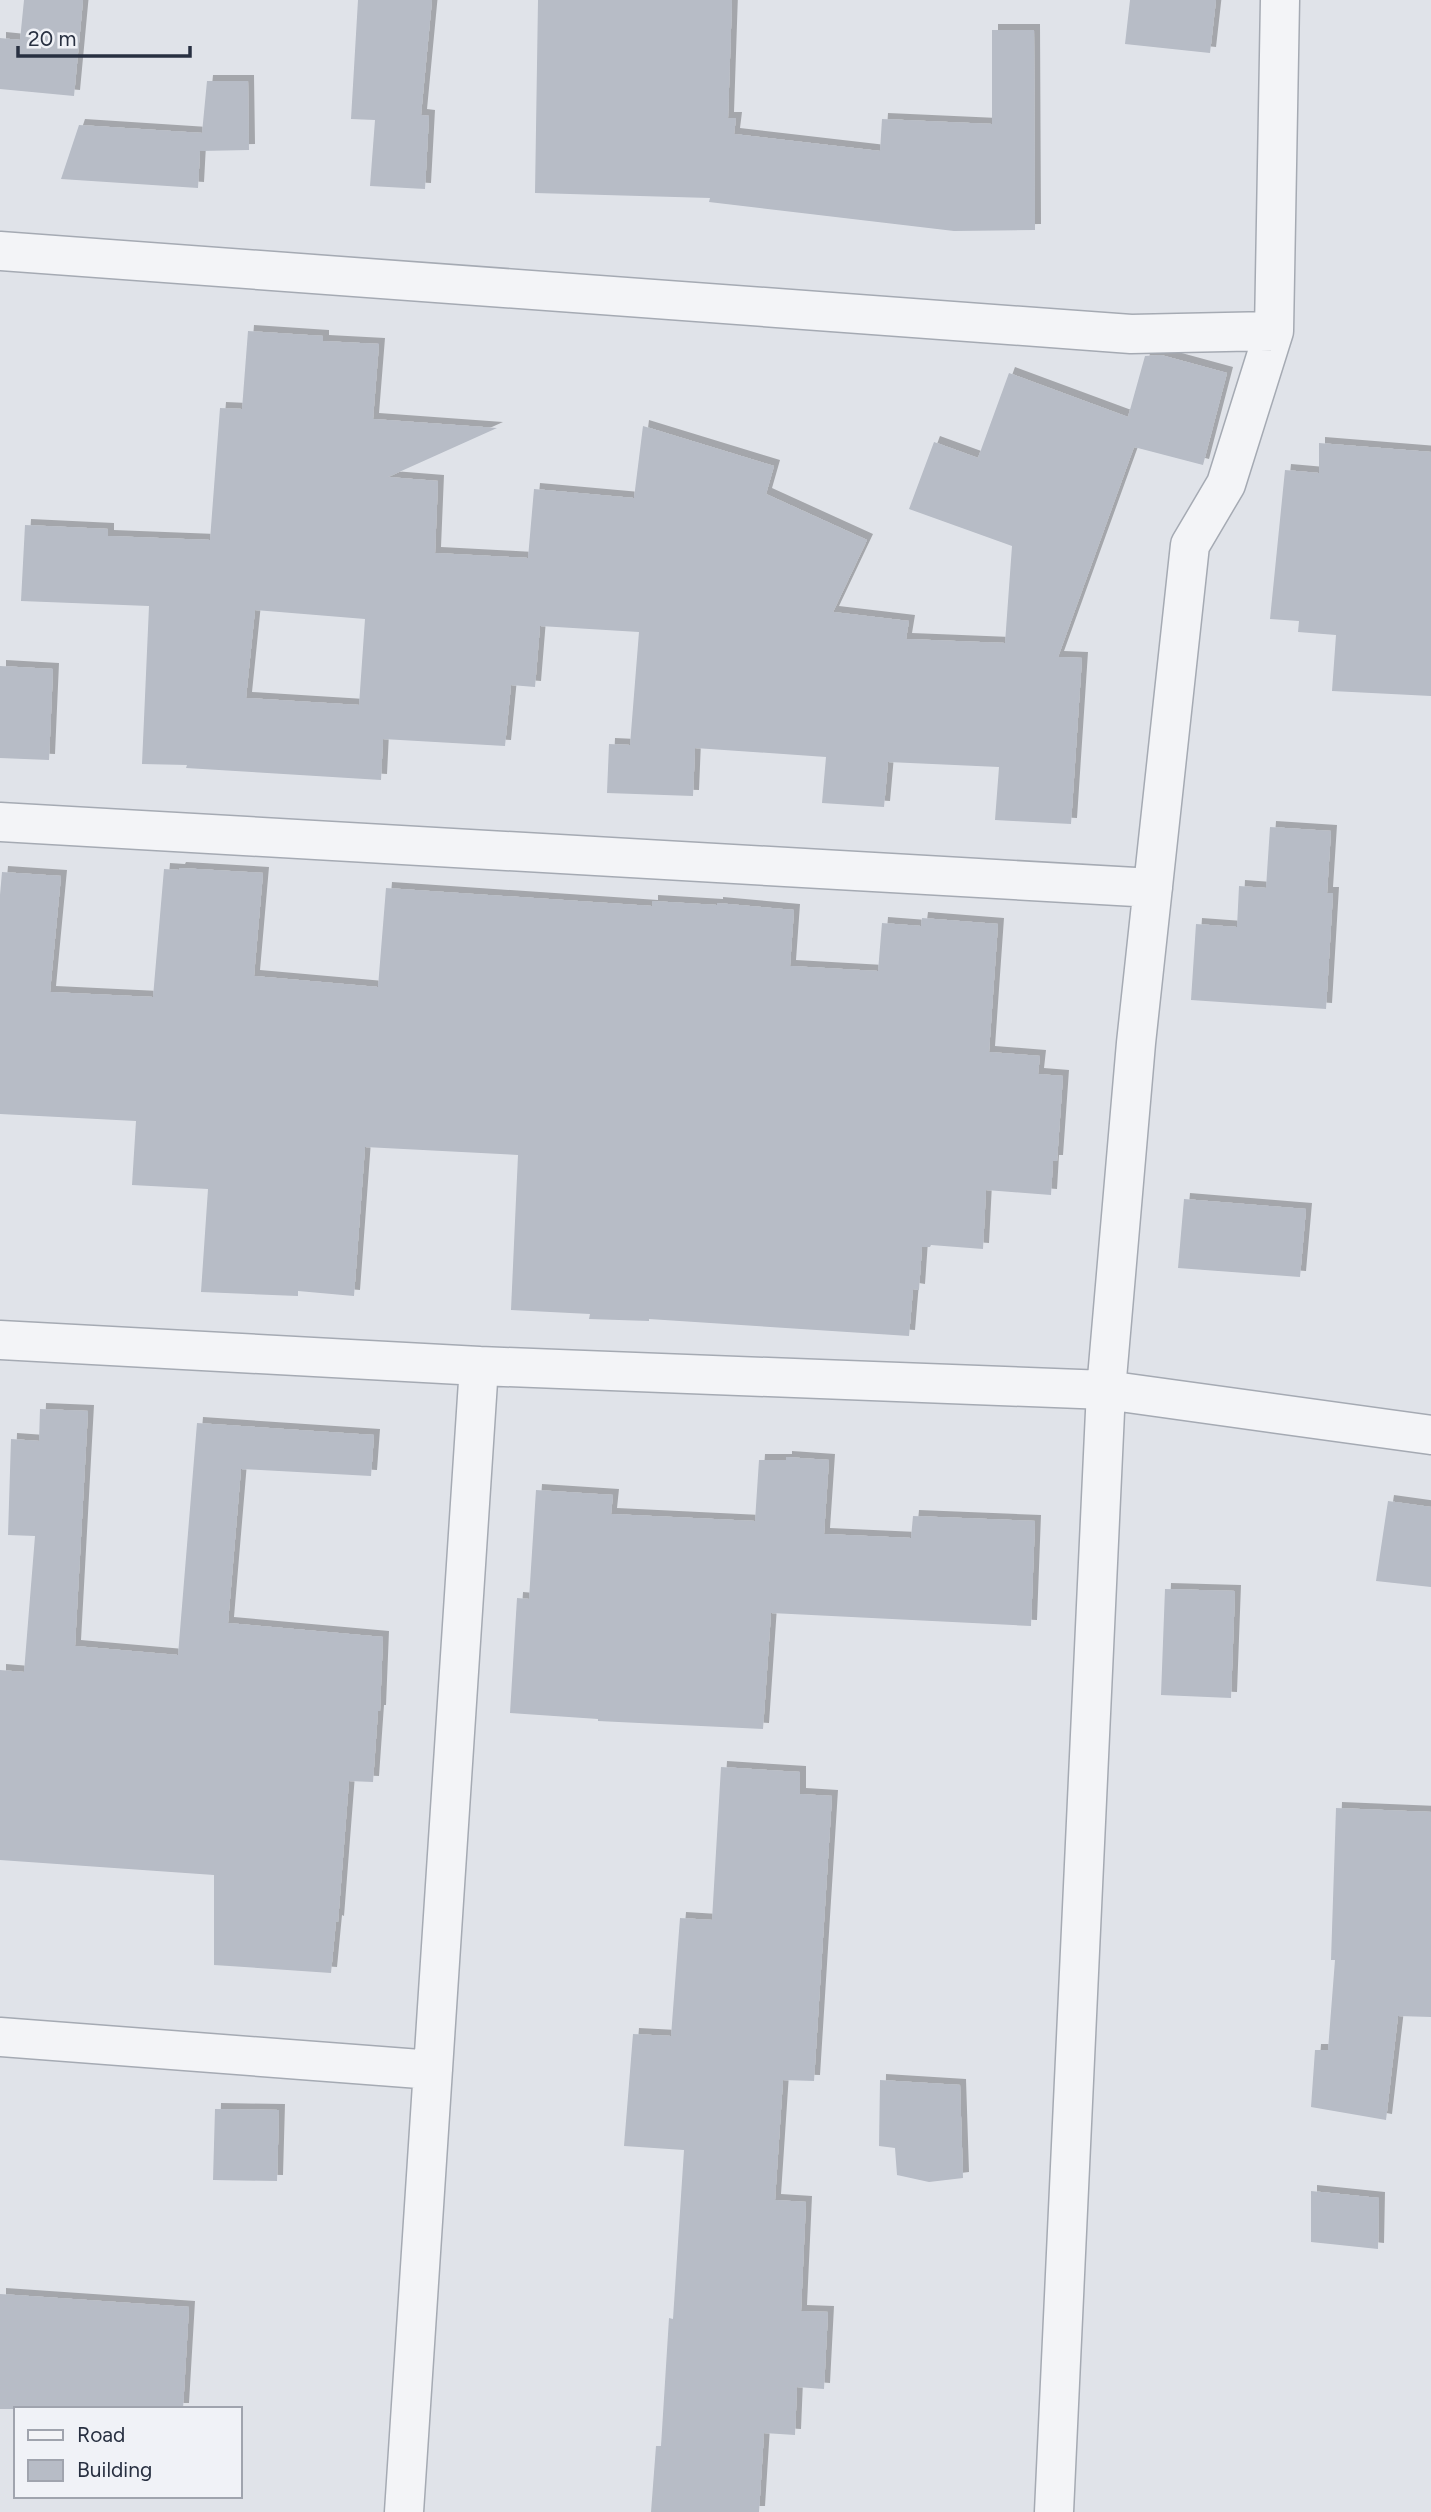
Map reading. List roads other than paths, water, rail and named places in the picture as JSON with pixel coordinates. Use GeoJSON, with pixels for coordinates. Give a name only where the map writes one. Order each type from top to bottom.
{"type":"FeatureCollection","features":[{"type":"Feature","properties":{"kind":"street"},"geometry":{"type":"LineString","coordinates":[[1054,2512],[1106,1390],[1136,1043],[1190,545],[1226,484],[1274,331],[1280,0]]}},
{"type":"Feature","properties":{"kind":"street"},"geometry":{"type":"LineString","coordinates":[[0,251],[1131,334],[1274,331]]}},
{"type":"Feature","properties":{"kind":"street"},"geometry":{"type":"LineString","coordinates":[[0,822],[1153,888]]}},
{"type":"Feature","properties":{"kind":"street"},"geometry":{"type":"LineString","coordinates":[[0,1340],[479,1366],[1106,1390],[1431,1435]]}},
{"type":"Feature","properties":{"kind":"street"},"geometry":{"type":"LineString","coordinates":[[404,2512],[479,1366]]}},
{"type":"Feature","properties":{"kind":"street"},"geometry":{"type":"LineString","coordinates":[[0,2037],[433,2070]]}}]}
